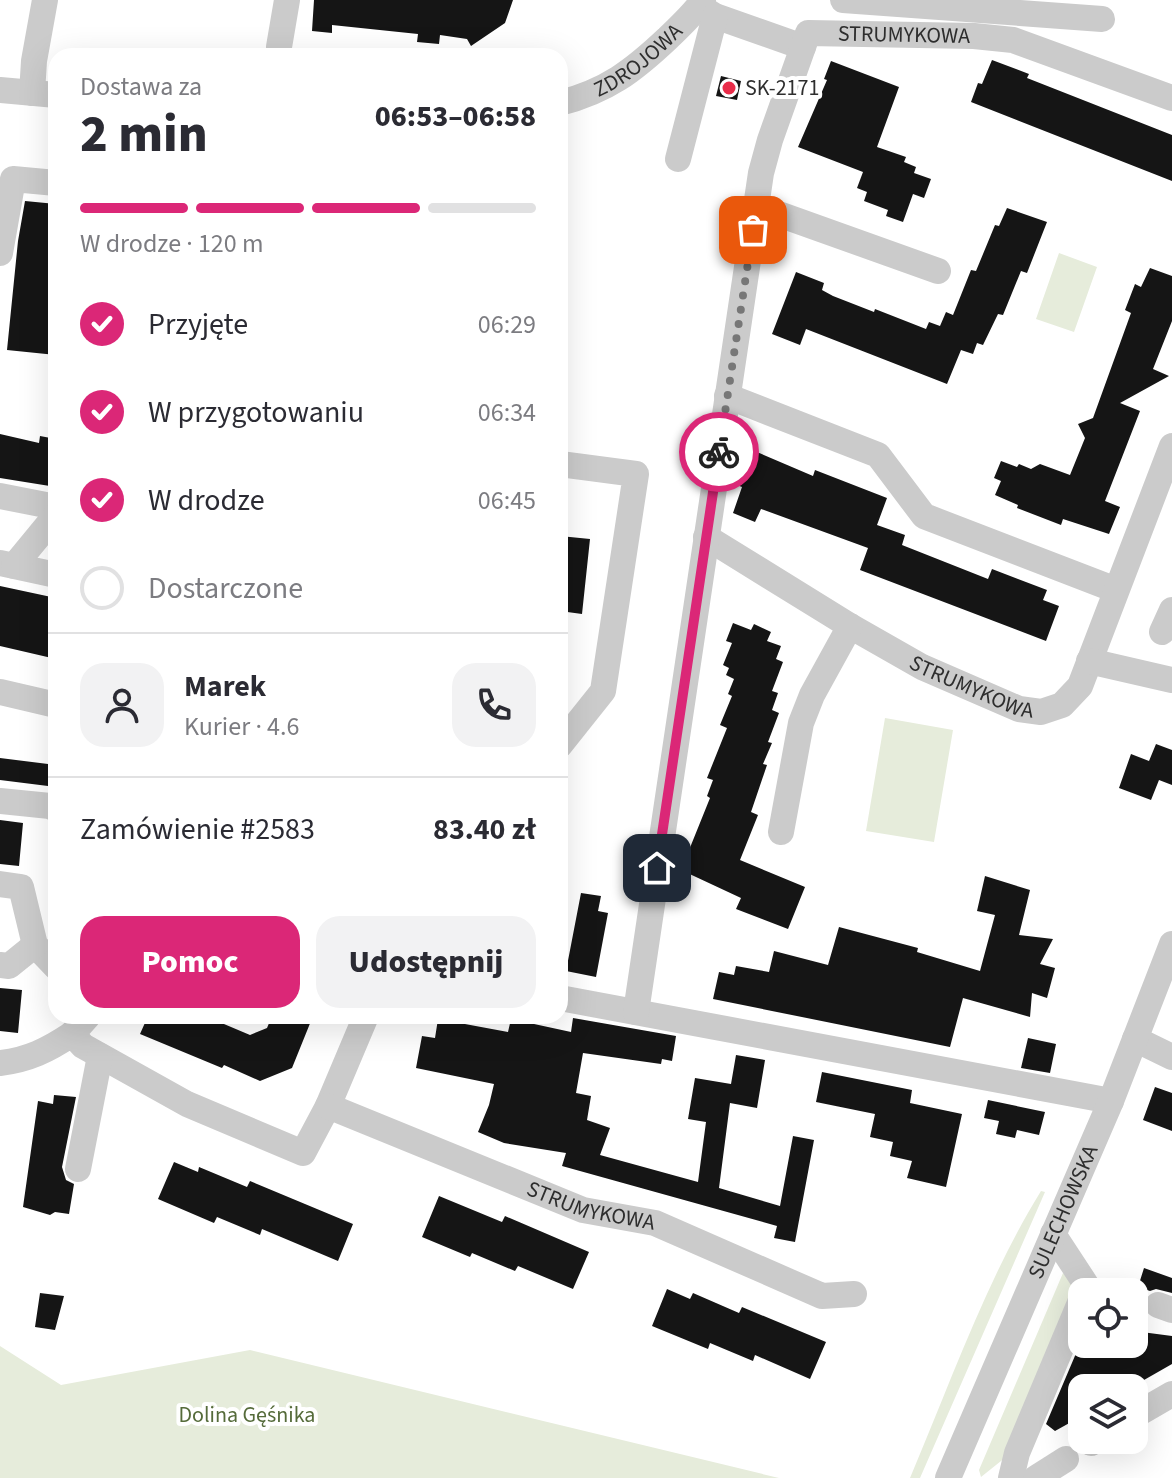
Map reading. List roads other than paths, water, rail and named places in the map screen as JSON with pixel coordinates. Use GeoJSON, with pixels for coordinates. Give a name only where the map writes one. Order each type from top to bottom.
{"type":"FeatureCollection","features":[{"type":"Feature","properties":{"kind":"street"},"geometry":{"type":"LineString","coordinates":[[0,90],[44,94],[34,61],[45,0]]}},
{"type":"Feature","properties":{"kind":"street"},"geometry":{"type":"LineString","coordinates":[[279,47],[287,0]]}},
{"type":"Feature","properties":{"kind":"street"},"geometry":{"type":"LineString","coordinates":[[843,0],[1102,19]]}},
{"type":"Feature","properties":{"kind":"street"},"geometry":{"type":"LineString","coordinates":[[636,1012],[761,173],[803,47],[705,7],[678,159]]}},
{"type":"Feature","properties":{"kind":"street","name":"ZDROJOWA"},"geometry":{"type":"LineString","coordinates":[[568,100],[600,90],[636,68],[705,7]]}},
{"type":"Feature","properties":{"kind":"street","name":"STRUMYKOWA"},"geometry":{"type":"LineString","coordinates":[[803,47],[808,33],[974,36],[1013,40],[1172,98]]}},
{"type":"Feature","properties":{"kind":"street"},"geometry":{"type":"LineString","coordinates":[[0,253],[13,179],[48,182]]}},
{"type":"Feature","properties":{"kind":"street"},"geometry":{"type":"LineString","coordinates":[[756,206],[938,271]]}},
{"type":"Feature","properties":{"kind":"street"},"geometry":{"type":"LineString","coordinates":[[727,396],[878,455],[924,516],[1116,590]]}},
{"type":"Feature","properties":{"kind":"street"},"geometry":{"type":"LineString","coordinates":[[1172,446],[1089,661],[1172,680]]}},
{"type":"Feature","properties":{"kind":"street"},"geometry":{"type":"LineString","coordinates":[[568,465],[636,474],[603,691],[568,735]]}},
{"type":"Feature","properties":{"kind":"street"},"geometry":{"type":"LineString","coordinates":[[0,496],[48,505]]}},
{"type":"Feature","properties":{"kind":"street"},"geometry":{"type":"LineString","coordinates":[[7,564],[48,523]]}},
{"type":"Feature","properties":{"kind":"street","name":"STRUMYKOWA"},"geometry":{"type":"LineString","coordinates":[[706,537],[922,667],[1019,709],[1041,712],[1062,705],[1080,686],[1089,661]]}},
{"type":"Feature","properties":{"kind":"street"},"geometry":{"type":"LineString","coordinates":[[7,564],[48,573]]}},
{"type":"Feature","properties":{"kind":"street"},"geometry":{"type":"LineString","coordinates":[[781,832],[801,723],[812,695],[850,626]]}},
{"type":"Feature","properties":{"kind":"street"},"geometry":{"type":"LineString","coordinates":[[0,692],[48,703]]}},
{"type":"Feature","properties":{"kind":"street"},"geometry":{"type":"LineString","coordinates":[[0,801],[48,806]]}},
{"type":"Feature","properties":{"kind":"street"},"geometry":{"type":"LineString","coordinates":[[0,884],[21,887],[35,945],[48,959]]}},
{"type":"Feature","properties":{"kind":"street","name":"SULECHOWSKA"},"geometry":{"type":"LineString","coordinates":[[948,1478],[1111,1101],[1172,944]]}},
{"type":"Feature","properties":{"kind":"street"},"geometry":{"type":"LineString","coordinates":[[0,965],[9,966],[35,945]]}},
{"type":"Feature","properties":{"kind":"street"},"geometry":{"type":"LineString","coordinates":[[568,999],[1111,1101]]}},
{"type":"Feature","properties":{"kind":"street"},"geometry":{"type":"LineString","coordinates":[[80,1025],[83,1046],[100,1056],[187,1104],[303,1153],[328,1106],[363,1024]]}},
{"type":"Feature","properties":{"kind":"street"},"geometry":{"type":"LineString","coordinates":[[0,1063],[29,1058],[49,1050],[80,1025]]}},
{"type":"Feature","properties":{"kind":"street"},"geometry":{"type":"LineString","coordinates":[[1135,1039],[1172,1057]]}},
{"type":"Feature","properties":{"kind":"street"},"geometry":{"type":"LineString","coordinates":[[78,1169],[100,1056]]}},
{"type":"Feature","properties":{"kind":"street","name":"STRUMYKOWA"},"geometry":{"type":"LineString","coordinates":[[328,1106],[583,1210],[655,1223],[822,1296],[854,1294]]}},
{"type":"Feature","properties":{"kind":"street"},"geometry":{"type":"LineString","coordinates":[[1053,1234],[1077,1278]]}},
{"type":"Feature","properties":{"kind":"street"},"geometry":{"type":"LineString","coordinates":[[1011,1478],[1017,1453],[1068,1332]]}},
{"type":"Feature","properties":{"kind":"street"},"geometry":{"type":"LineString","coordinates":[[1148,1408],[1172,1394]]}},
{"type":"Feature","properties":{"kind":"street"},"geometry":{"type":"LineString","coordinates":[[1036,1478],[1066,1459]]}},
{"type":"Feature","properties":{"kind":"place","name":"SK-2171"},"geometry":{"type":"Point","coordinates":[729,88]}},
{"type":"Feature","properties":{"kind":"park label","name":"Dolina Gęśnika"},"geometry":{"type":"Point","coordinates":[247,1415]}}]}
